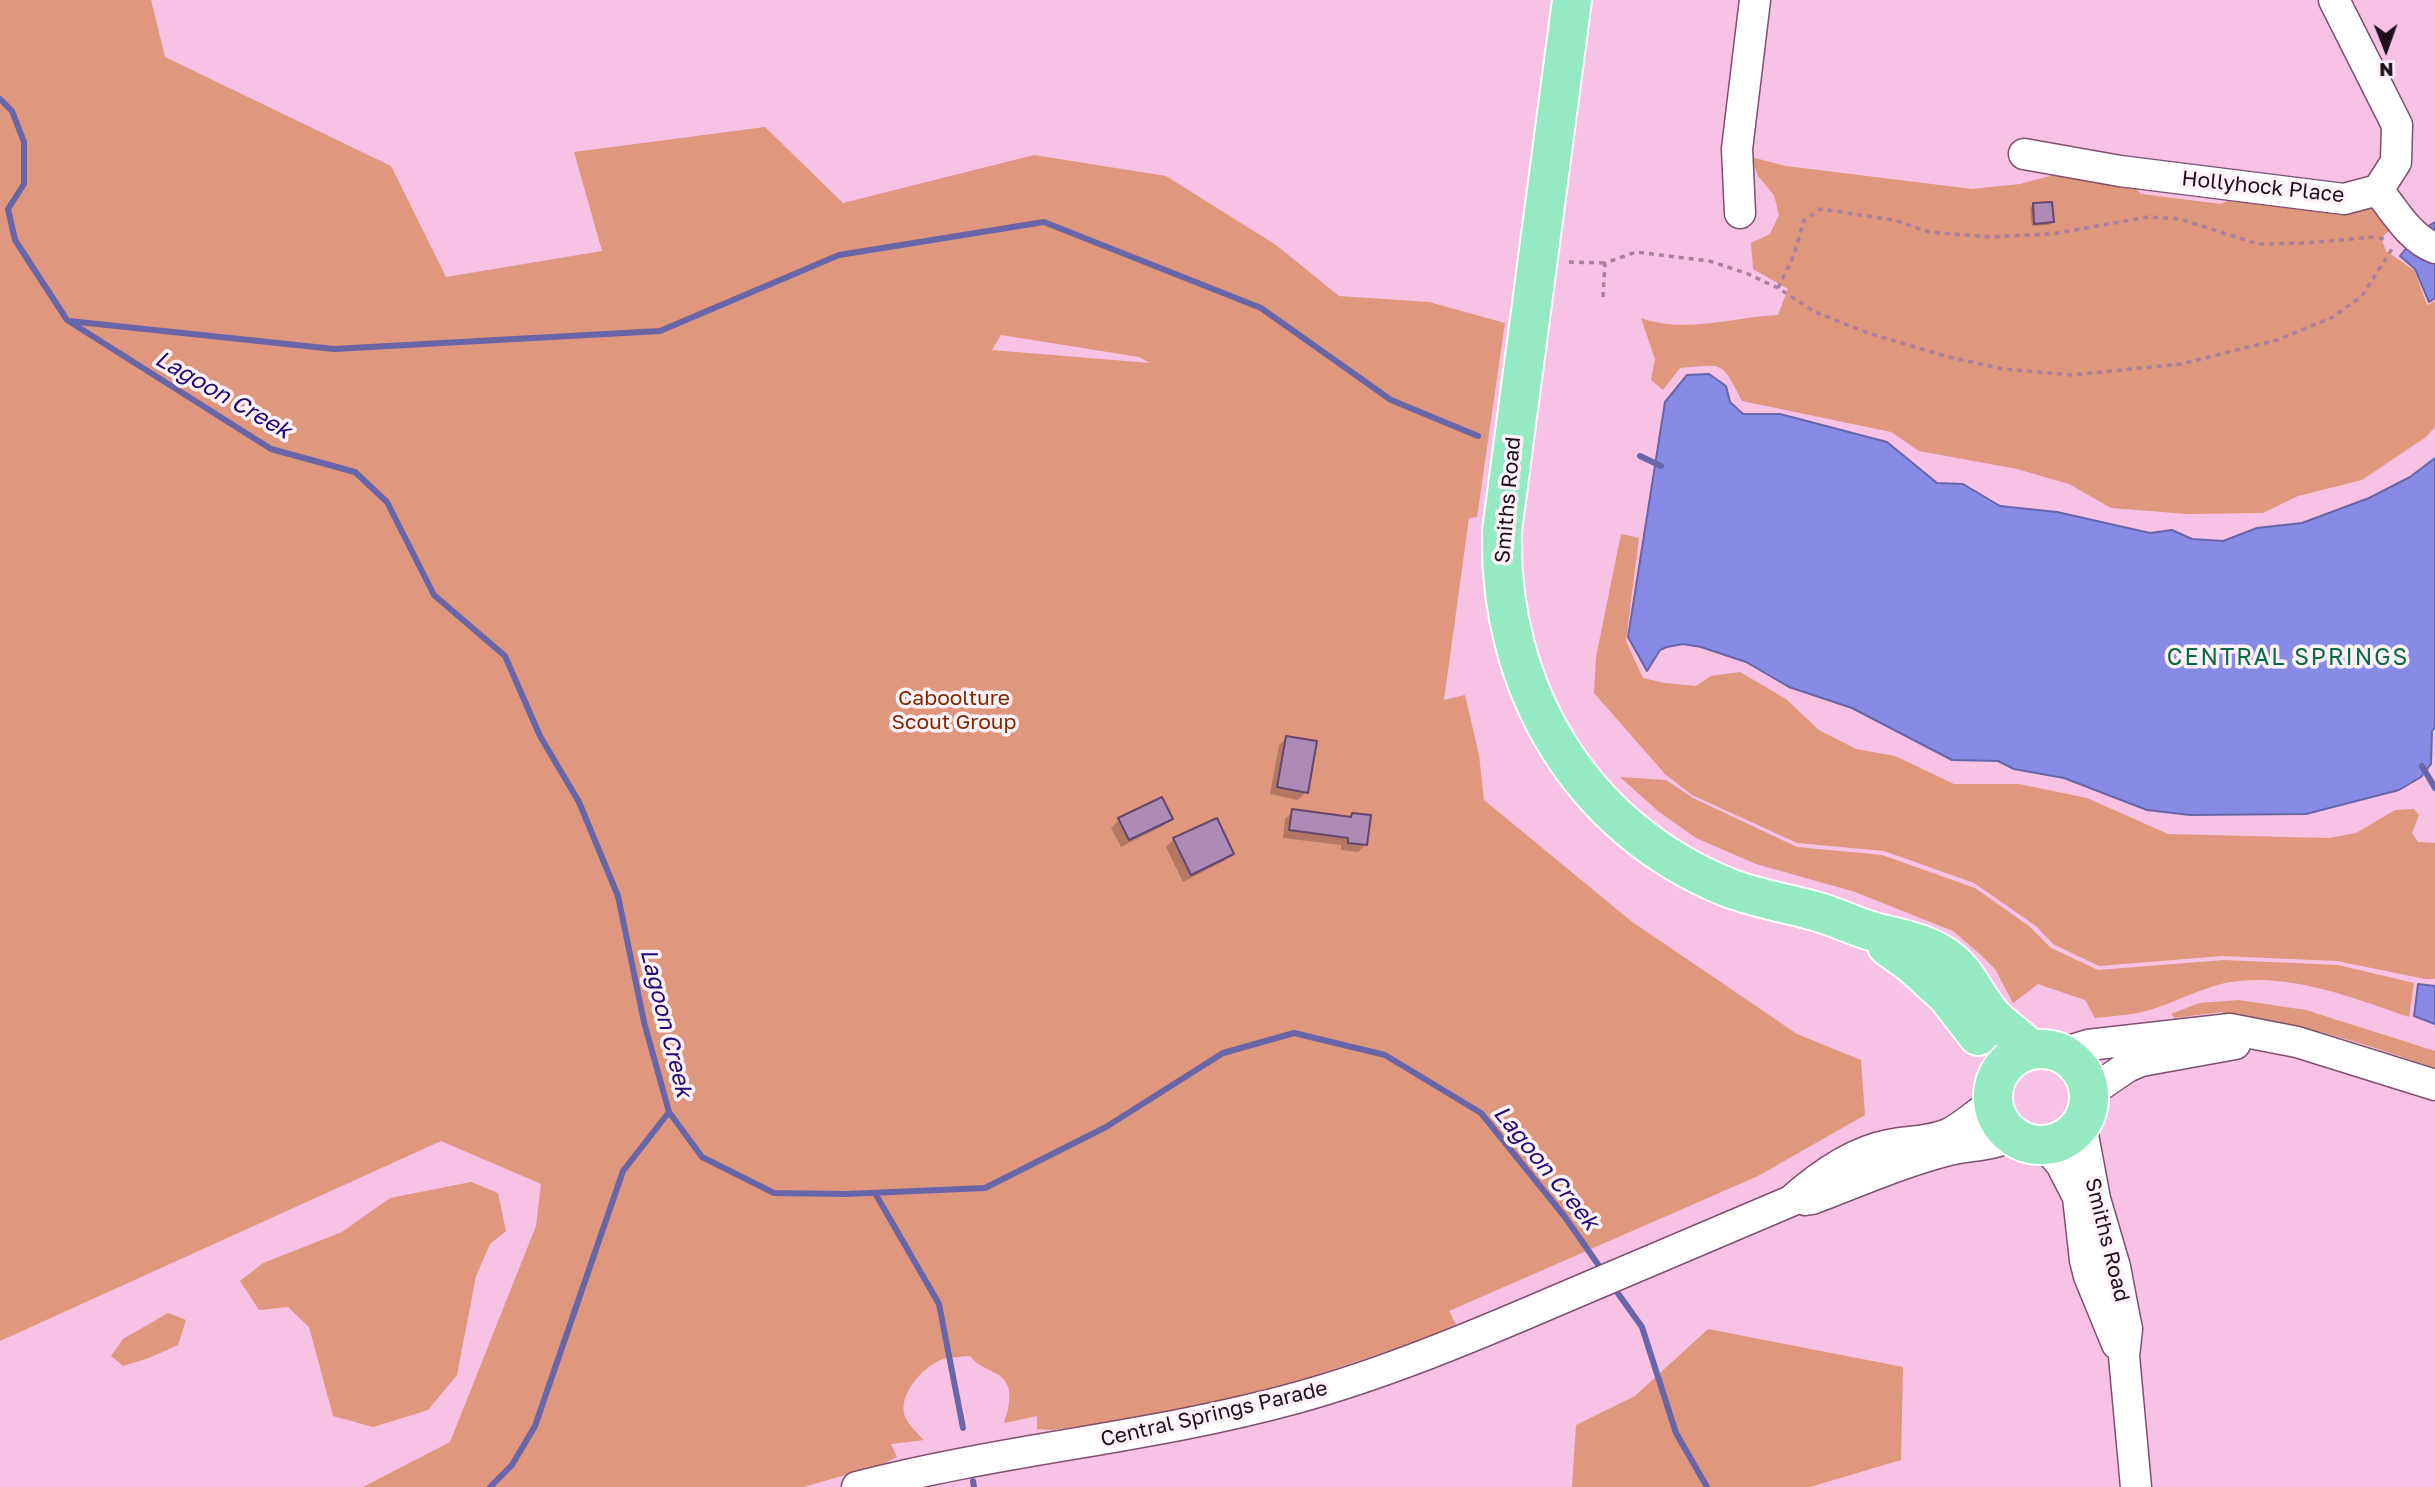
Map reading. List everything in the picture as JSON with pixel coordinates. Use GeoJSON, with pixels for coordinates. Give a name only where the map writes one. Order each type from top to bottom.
{"type":"FeatureCollection","features":[{"type":"Feature","properties":{"kind":"main road","name":"Smiths Road"},"geometry":{"type":"LineString","coordinates":[[1572,0],[1502,531],[1504,594],[1514,647],[1533,701],[1561,750],[1595,794],[1637,834],[1685,867],[1730,888],[1812,910],[1931,948],[1952,962],[1967,977],[1998,1022],[2047,1051]]}},
{"type":"Feature","properties":{"kind":"main road","name":"Smiths Road"},"geometry":{"type":"LineString","coordinates":[[1871,931],[1947,996],[1979,1038],[1996,1088]]}},
{"type":"Feature","properties":{"kind":"main road"},"geometry":{"type":"LineString","coordinates":[[2047,1051],[2076,1063],[2085,1077],[2085,1109],[2071,1135],[2059,1142],[2028,1140],[1996,1115],[1996,1088],[2007,1062],[2018,1054],[2047,1051]]}},
{"type":"Feature","properties":{"kind":"street"},"geometry":{"type":"LineString","coordinates":[[1740,214],[1737,149],[1755,0]]}},
{"type":"Feature","properties":{"kind":"street"},"geometry":{"type":"LineString","coordinates":[[2334,0],[2397,125],[2396,162],[2378,190],[2403,237],[2435,248]]}},
{"type":"Feature","properties":{"kind":"street","name":"Hollyhock Place"},"geometry":{"type":"LineString","coordinates":[[2024,154],[2120,171],[2344,199],[2378,190]]}},
{"type":"Feature","properties":{"kind":"street"},"geometry":{"type":"LineString","coordinates":[[2047,1051],[2230,1029],[2297,1042],[2435,1085]]}},
{"type":"Feature","properties":{"kind":"street"},"geometry":{"type":"LineString","coordinates":[[2085,1109],[2127,1067],[2141,1061],[2205,1051],[2262,1036]]}},
{"type":"Feature","properties":{"kind":"street","name":"Central Springs Parade"},"geometry":{"type":"LineString","coordinates":[[1791,1201],[1852,1157],[1891,1144],[1932,1139],[1966,1124],[1996,1088]]}},
{"type":"Feature","properties":{"kind":"street","name":"Smiths Road"},"geometry":{"type":"LineString","coordinates":[[2085,1109],[2095,1199],[2121,1295],[2127,1329],[2124,1356],[2136,1487]]}},
{"type":"Feature","properties":{"kind":"street","name":"Central Springs Parade"},"geometry":{"type":"LineString","coordinates":[[857,1487],[950,1464],[1136,1434],[1244,1412],[1335,1387],[1537,1309],[1791,1201],[1812,1199],[1949,1150],[2028,1140]]}},
{"type":"Feature","properties":{"kind":"street","name":"Smiths Road"},"geometry":{"type":"LineString","coordinates":[[2028,1140],[2061,1164],[2078,1197],[2089,1276],[2111,1332],[2124,1356]]}},
{"type":"Feature","properties":{"kind":"path"},"geometry":{"type":"LineString","coordinates":[[1778,288],[1794,255],[1804,220],[1821,209],[1894,219],[1929,232],[1992,237],[2052,234],[2148,217],[2180,219],[2258,244],[2403,237]]}},
{"type":"Feature","properties":{"kind":"path"},"geometry":{"type":"LineString","coordinates":[[1568,262],[1605,263],[1636,252],[1709,261],[1746,273],[1778,288],[1815,312],[1868,333],[1945,356],[2003,369],[2072,376],[2181,365],[2277,340],[2333,317],[2362,296],[2403,237]]}},
{"type":"Feature","properties":{"kind":"path"},"geometry":{"type":"LineString","coordinates":[[1603,297],[1605,263]]}},
{"type":"Feature","properties":{"kind":"green space","name":"Caboolture Scout Group"},"geometry":{"type":"Polygon","coordinates":[[[0,0],[151,0],[165,57],[391,166],[446,277],[602,251],[574,152],[765,127],[843,203],[1034,155],[1166,176],[1276,245],[1339,296],[1429,302],[1505,323],[1477,517],[1469,518],[1444,700],[1465,695],[1479,755],[1484,800],[1631,921],[1797,1034],[1861,1060],[1865,1115],[1758,1176],[1449,1311],[1456,1324],[1436,1335],[1304,1379],[1220,1401],[1101,1424],[1050,1430],[1037,1429],[1037,1416],[1004,1423],[1009,1391],[1004,1380],[970,1356],[943,1359],[920,1375],[904,1401],[906,1419],[924,1440],[891,1444],[897,1457],[881,1465],[803,1487],[363,1487],[450,1442],[536,1226],[541,1184],[441,1141],[0,1341],[0,0]],[[1001,335],[992,350],[1150,363],[1139,357],[1001,335]]]}},
{"type":"Feature","properties":{"kind":"green space"},"geometry":{"type":"Polygon","coordinates":[[[1751,157],[1786,166],[1972,189],[2067,175],[2131,183],[2141,194],[2221,204],[2234,197],[2341,213],[2358,212],[2381,204],[2396,225],[2381,238],[2386,251],[2414,270],[2427,305],[2435,301],[2435,427],[2426,437],[2362,480],[2298,496],[2263,513],[2187,514],[2111,508],[2069,484],[2017,469],[1919,451],[1891,432],[1742,401],[1730,378],[1714,366],[1680,368],[1663,390],[1651,380],[1655,359],[1641,318],[1657,323],[1692,325],[1778,315],[1788,289],[1753,269],[1751,243],[1770,234],[1779,215],[1774,195],[1758,176],[1751,157]]]}},
{"type":"Feature","properties":{"kind":"green space"},"geometry":{"type":"Polygon","coordinates":[[[1621,534],[1639,538],[1626,641],[1643,678],[1696,686],[1711,676],[1740,672],[1786,699],[1819,730],[1856,749],[1895,756],[1954,784],[2019,784],[2087,798],[2168,834],[2329,838],[2356,833],[2395,810],[2414,809],[2419,815],[2412,833],[2418,842],[2435,843],[2435,979],[2337,961],[2222,956],[2099,966],[2053,944],[2036,926],[1974,883],[1884,851],[1797,843],[1692,795],[1665,774],[1594,693],[1596,657],[1621,534]]]}},
{"type":"Feature","properties":{"kind":"green space"},"geometry":{"type":"Polygon","coordinates":[[[1620,777],[1666,780],[1693,798],[1797,847],[1882,855],[1975,888],[2029,926],[2051,948],[2098,970],[2224,960],[2338,965],[2414,983],[2409,1017],[2318,988],[2271,980],[2225,983],[2146,1011],[2095,1018],[2085,1000],[2038,984],[2013,1003],[1995,969],[1953,931],[1855,892],[1756,864],[1696,838],[1658,811],[1620,777]]]}},
{"type":"Feature","properties":{"kind":"green space"},"geometry":{"type":"Polygon","coordinates":[[[2239,1000],[2306,1010],[2435,1051],[2435,1068],[2305,1028],[2224,1017],[2222,1012],[2175,1018],[2171,1014],[2199,1003],[2239,1000]]]}},
{"type":"Feature","properties":{"kind":"green space"},"geometry":{"type":"Polygon","coordinates":[[[471,1182],[498,1193],[506,1231],[490,1244],[476,1276],[457,1375],[428,1410],[373,1427],[333,1416],[309,1327],[288,1307],[259,1310],[240,1281],[263,1263],[342,1232],[390,1198],[471,1182]]]}},
{"type":"Feature","properties":{"kind":"green space"},"geometry":{"type":"Polygon","coordinates":[[[168,1313],[186,1320],[178,1345],[123,1366],[111,1356],[123,1339],[168,1313]]]}},
{"type":"Feature","properties":{"kind":"green space"},"geometry":{"type":"Polygon","coordinates":[[[1708,1329],[1903,1367],[1901,1460],[1810,1487],[1572,1487],[1576,1425],[1635,1396],[1708,1329]]]}},
{"type":"Feature","properties":{"kind":"water"},"geometry":{"type":"Polygon","coordinates":[[[2435,222],[2435,298],[2429,302],[2415,269],[2400,256],[2420,231],[2435,222]]]}},
{"type":"Feature","properties":{"kind":"water"},"geometry":{"type":"Polygon","coordinates":[[[1709,374],[1726,386],[1730,402],[1743,414],[1780,414],[1887,442],[1937,483],[1963,484],[2000,506],[2057,512],[2150,533],[2172,530],[2192,539],[2223,541],[2257,528],[2302,523],[2369,498],[2410,477],[2435,458],[2435,727],[2432,731],[2431,764],[2421,777],[2399,790],[2306,814],[2190,815],[2147,810],[2064,778],[2014,769],[1998,761],[1952,760],[1852,708],[1789,687],[1746,662],[1701,647],[1683,644],[1660,650],[1647,671],[1628,637],[1665,402],[1687,375],[1709,374]]]}},
{"type":"Feature","properties":{"kind":"water"},"geometry":{"type":"Polygon","coordinates":[[[2418,984],[2435,986],[2435,1024],[2414,1016],[2418,984]]]}},
{"type":"Feature","properties":{"kind":"building"},"geometry":{"type":"Polygon","coordinates":[[[2052,202],[2054,222],[2034,224],[2033,203],[2052,202]]]}},
{"type":"Feature","properties":{"kind":"building"},"geometry":{"type":"Polygon","coordinates":[[[1286,736],[1317,741],[1308,793],[1277,787],[1286,736]]]}},
{"type":"Feature","properties":{"kind":"building"},"geometry":{"type":"Polygon","coordinates":[[[1162,797],[1173,819],[1129,840],[1118,818],[1162,797]]]}},
{"type":"Feature","properties":{"kind":"building"},"geometry":{"type":"Polygon","coordinates":[[[1292,809],[1351,817],[1352,813],[1371,815],[1367,845],[1348,843],[1348,838],[1289,830],[1292,809]]]}},
{"type":"Feature","properties":{"kind":"building"},"geometry":{"type":"Polygon","coordinates":[[[1217,818],[1234,854],[1191,875],[1173,838],[1217,818]]]}},
{"type":"Feature","properties":{"kind":"waterway","name":"Lagoon Creek"},"geometry":{"type":"LineString","coordinates":[[0,99],[12,111],[24,142],[24,184],[8,209],[15,240],[67,320],[271,449],[355,472],[387,502],[434,595],[505,656],[540,736],[579,802],[618,896],[644,1022],[669,1112],[702,1157],[774,1193],[846,1194],[985,1188],[1106,1127],[1223,1053],[1294,1033],[1385,1055],[1481,1113],[1565,1217],[1604,1273]]}},
{"type":"Feature","properties":{"kind":"waterway"},"geometry":{"type":"LineString","coordinates":[[69,321],[334,349],[660,331],[839,255],[1044,222],[1261,308],[1391,400],[1478,436]]}},
{"type":"Feature","properties":{"kind":"waterway"},"geometry":{"type":"LineString","coordinates":[[1640,456],[1661,466]]}},
{"type":"Feature","properties":{"kind":"waterway"},"geometry":{"type":"LineString","coordinates":[[2422,766],[2435,788]]}},
{"type":"Feature","properties":{"kind":"waterway"},"geometry":{"type":"LineString","coordinates":[[490,1487],[512,1465],[535,1426],[623,1171],[669,1112]]}},
{"type":"Feature","properties":{"kind":"waterway"},"geometry":{"type":"LineString","coordinates":[[875,1193],[939,1304],[963,1428]]}},
{"type":"Feature","properties":{"kind":"waterway","name":"Lagoon Creek"},"geometry":{"type":"LineString","coordinates":[[1612,1285],[1642,1327],[1676,1433],[1707,1487]]}},
{"type":"Feature","properties":{"kind":"waterway"},"geometry":{"type":"LineString","coordinates":[[973,1481],[974,1487]]}},
{"type":"Feature","properties":{"kind":"district","name":"CENTRAL SPRINGS"},"geometry":{"type":"Point","coordinates":[2288,658]}}]}
